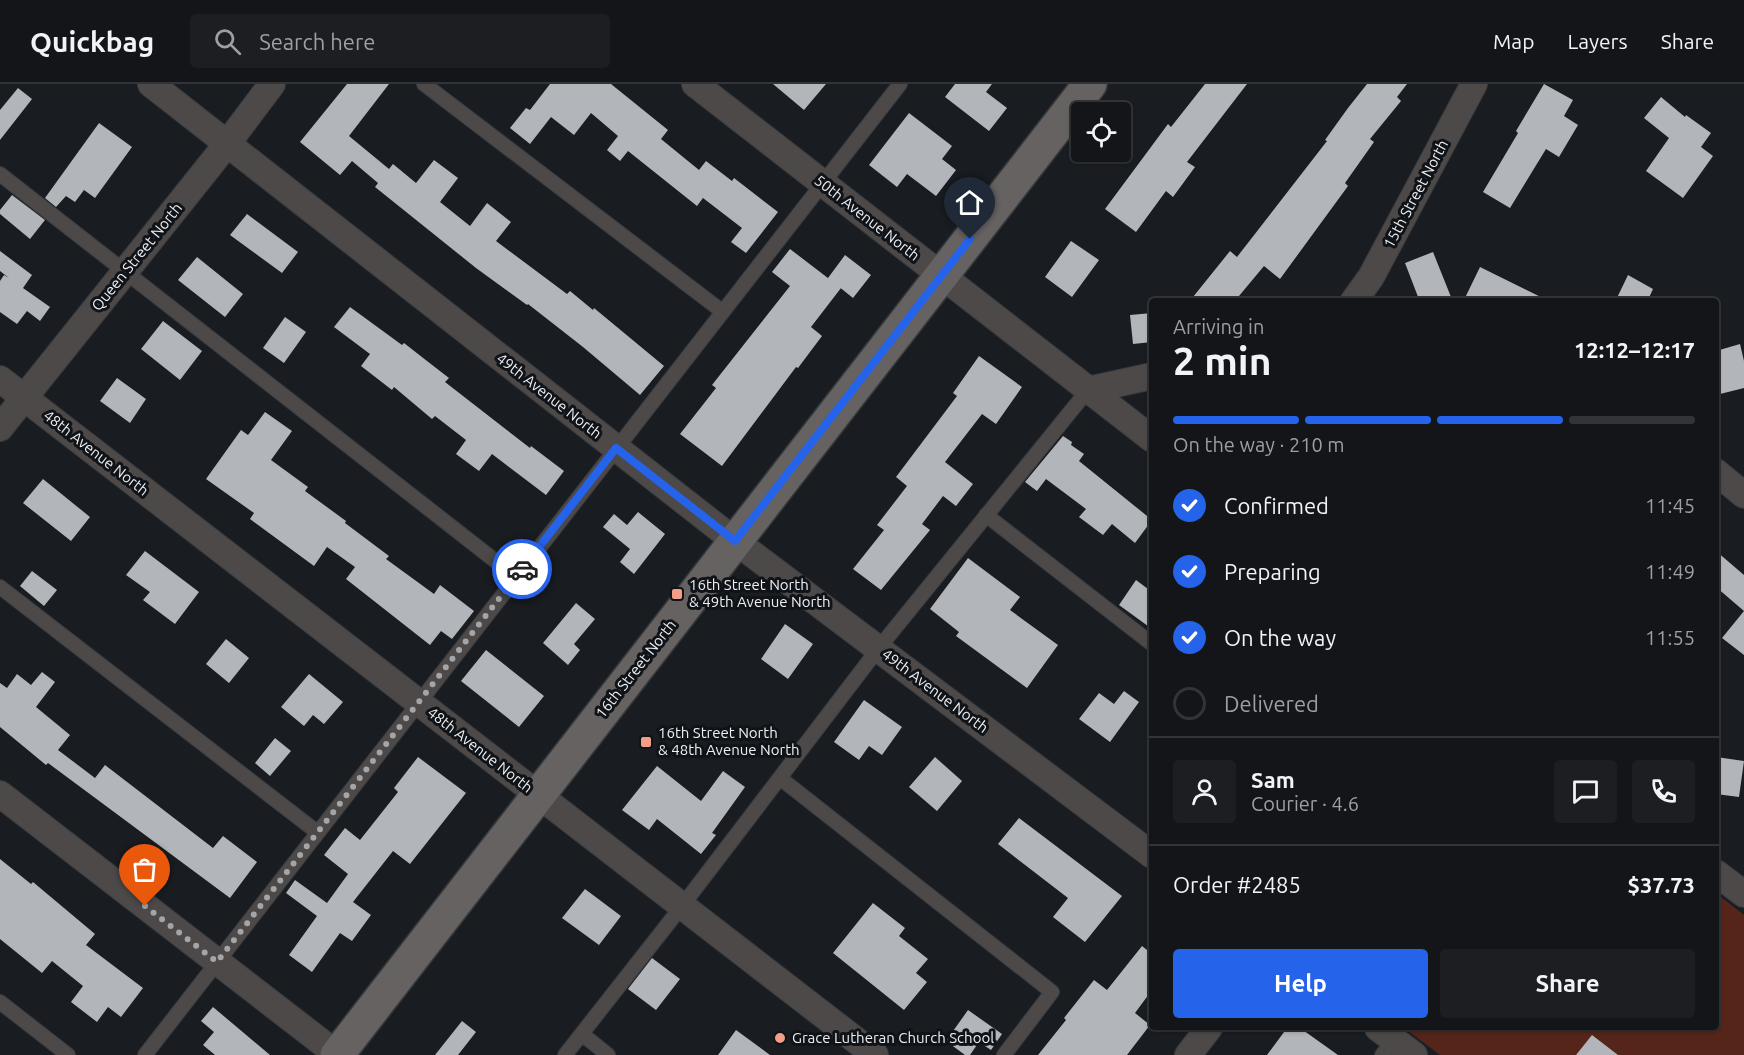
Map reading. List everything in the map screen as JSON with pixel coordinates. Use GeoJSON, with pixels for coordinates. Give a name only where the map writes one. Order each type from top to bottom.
{"type":"FeatureCollection","features":[{"type":"Feature","properties":{"kind":"street","name":"49th Avenue North"},"geometry":{"type":"LineString","coordinates":[[150,84],[735,541],[1149,853]]}},
{"type":"Feature","properties":{"kind":"street","name":"Queen Street North"},"geometry":{"type":"LineString","coordinates":[[0,428],[227,144],[272,84]]}},
{"type":"Feature","properties":{"kind":"street","name":"50th Avenue North"},"geometry":{"type":"LineString","coordinates":[[695,84],[1149,437]]}},
{"type":"Feature","properties":{"kind":"street","name":"16th Street North"},"geometry":{"type":"LineString","coordinates":[[337,1055],[1090,84]]}},
{"type":"Feature","properties":{"kind":"street","name":"15th Street North"},"geometry":{"type":"LineString","coordinates":[[1356,298],[1371,277],[1474,84]]}},
{"type":"Feature","properties":{"kind":"street"},"geometry":{"type":"LineString","coordinates":[[1088,390],[1149,377]]}},
{"type":"Feature","properties":{"kind":"street","name":"48th Avenue North"},"geometry":{"type":"LineString","coordinates":[[0,379],[875,1055]]}},
{"type":"Feature","properties":{"kind":"street"},"geometry":{"type":"LineString","coordinates":[[1719,474],[1744,495]]}},
{"type":"Feature","properties":{"kind":"street"},"geometry":{"type":"LineString","coordinates":[[0,794],[337,1055]]}},
{"type":"Feature","properties":{"kind":"street"},"geometry":{"type":"LineString","coordinates":[[1719,875],[1744,894]]}},
{"type":"Feature","properties":{"kind":"street"},"geometry":{"type":"LineString","coordinates":[[1188,1055],[1207,1030]]}},
{"type":"Feature","properties":{"kind":"lane"},"geometry":{"type":"LineString","coordinates":[[424,84],[723,312]]}},
{"type":"Feature","properties":{"kind":"lane"},"geometry":{"type":"LineString","coordinates":[[145,1055],[900,84]]}},
{"type":"Feature","properties":{"kind":"lane"},"geometry":{"type":"LineString","coordinates":[[0,174],[516,577]]}},
{"type":"Feature","properties":{"kind":"lane"},"geometry":{"type":"LineString","coordinates":[[565,1055],[878,649],[1088,390]]}},
{"type":"Feature","properties":{"kind":"lane"},"geometry":{"type":"LineString","coordinates":[[986,516],[1149,642]]}},
{"type":"Feature","properties":{"kind":"lane"},"geometry":{"type":"LineString","coordinates":[[0,587],[317,832]]}},
{"type":"Feature","properties":{"kind":"lane"},"geometry":{"type":"LineString","coordinates":[[780,778],[1053,992],[1004,1055]]}},
{"type":"Feature","properties":{"kind":"lane"},"geometry":{"type":"LineString","coordinates":[[0,1002],[68,1055]]}},
{"type":"Feature","properties":{"kind":"lane"},"geometry":{"type":"LineString","coordinates":[[582,1034],[608,1055]]}},
{"type":"Feature","properties":{"kind":"shaded area"},"geometry":{"type":"Polygon","coordinates":[[[1719,895],[1744,915],[1744,1055],[1440,1055],[1407,1030],[1719,1030],[1719,895]]]}},
{"type":"Feature","properties":{"kind":"building"},"geometry":{"type":"Polygon","coordinates":[[[347,84],[389,84],[349,136],[389,169],[393,164],[416,183],[434,160],[458,178],[440,202],[470,226],[487,203],[511,222],[496,241],[567,294],[570,291],[593,310],[594,308],[664,366],[640,395],[583,347],[528,304],[476,268],[375,187],[378,183],[352,161],[340,175],[300,142],[347,84]]]}},
{"type":"Feature","properties":{"kind":"building"},"geometry":{"type":"Polygon","coordinates":[[[550,84],[611,84],[668,130],[661,139],[699,170],[706,161],[732,181],[734,178],[778,212],[746,253],[731,242],[742,228],[703,198],[697,206],[628,151],[620,161],[607,150],[618,136],[591,113],[574,135],[551,117],[530,144],[510,128],[526,108],[530,110],[550,84]]]}},
{"type":"Feature","properties":{"kind":"building"},"geometry":{"type":"Polygon","coordinates":[[[773,84],[826,84],[804,110],[773,84]]]}},
{"type":"Feature","properties":{"kind":"building"},"geometry":{"type":"Polygon","coordinates":[[[955,84],[992,84],[986,92],[1007,108],[989,131],[945,97],[955,84]]]}},
{"type":"Feature","properties":{"kind":"building"},"geometry":{"type":"Polygon","coordinates":[[[1205,84],[1247,84],[1187,162],[1195,167],[1173,197],[1166,191],[1136,232],[1105,209],[1168,124],[1171,127],[1205,84]]]}},
{"type":"Feature","properties":{"kind":"building"},"geometry":{"type":"Polygon","coordinates":[[[1367,84],[1407,84],[1397,97],[1401,101],[1370,139],[1374,142],[1345,183],[1348,186],[1280,279],[1264,266],[1237,298],[1192,298],[1230,251],[1237,257],[1327,141],[1325,140],[1367,84]]]}},
{"type":"Feature","properties":{"kind":"building"},"geometry":{"type":"Polygon","coordinates":[[[1544,84],[1573,100],[1564,116],[1578,125],[1559,157],[1546,149],[1510,208],[1483,192],[1544,84]]]}},
{"type":"Feature","properties":{"kind":"building"},"geometry":{"type":"Polygon","coordinates":[[[18,88],[32,99],[0,140],[0,110],[18,88]]]}},
{"type":"Feature","properties":{"kind":"building"},"geometry":{"type":"Polygon","coordinates":[[[1661,97],[1685,117],[1686,115],[1711,133],[1701,147],[1713,156],[1683,198],[1646,171],[1669,138],[1644,118],[1661,97]]]}},
{"type":"Feature","properties":{"kind":"building"},"geometry":{"type":"Polygon","coordinates":[[[909,113],[952,146],[942,159],[956,170],[936,196],[907,174],[897,187],[869,165],[909,113]]]}},
{"type":"Feature","properties":{"kind":"building"},"geometry":{"type":"Polygon","coordinates":[[[99,123],[132,147],[95,198],[84,190],[75,202],[66,196],[56,207],[45,198],[99,123]]]}},
{"type":"Feature","properties":{"kind":"building"},"geometry":{"type":"Polygon","coordinates":[[[12,195],[45,220],[30,239],[0,214],[0,210],[12,195]]]}},
{"type":"Feature","properties":{"kind":"building"},"geometry":{"type":"Polygon","coordinates":[[[247,214],[298,252],[282,273],[230,235],[247,214]]]}},
{"type":"Feature","properties":{"kind":"building"},"geometry":{"type":"Polygon","coordinates":[[[1071,241],[1099,260],[1072,297],[1045,277],[1071,241]]]}},
{"type":"Feature","properties":{"kind":"building"},"geometry":{"type":"Polygon","coordinates":[[[790,249],[841,288],[811,327],[822,336],[722,466],[680,434],[716,388],[712,385],[790,286],[772,272],[790,249]]]}},
{"type":"Feature","properties":{"kind":"building"},"geometry":{"type":"Polygon","coordinates":[[[0,251],[32,275],[23,288],[50,307],[40,321],[27,311],[17,324],[0,312],[0,281],[4,275],[9,278],[0,271],[0,251]]]}},
{"type":"Feature","properties":{"kind":"building"},"geometry":{"type":"Polygon","coordinates":[[[1433,252],[1451,297],[1418,298],[1405,263],[1433,252]]]}},
{"type":"Feature","properties":{"kind":"building"},"geometry":{"type":"Polygon","coordinates":[[[845,255],[871,275],[853,298],[828,278],[845,255]]]}},
{"type":"Feature","properties":{"kind":"building"},"geometry":{"type":"Polygon","coordinates":[[[197,257],[243,294],[225,317],[178,280],[197,257]]]}},
{"type":"Feature","properties":{"kind":"building"},"geometry":{"type":"Polygon","coordinates":[[[1480,267],[1543,298],[1465,298],[1480,267]]]}},
{"type":"Feature","properties":{"kind":"building"},"geometry":{"type":"Polygon","coordinates":[[[1628,275],[1653,289],[1649,298],[1617,298],[1628,275]]]}},
{"type":"Feature","properties":{"kind":"building"},"geometry":{"type":"Polygon","coordinates":[[[350,307],[402,345],[404,343],[449,378],[445,382],[530,448],[531,446],[564,471],[546,495],[492,454],[479,471],[456,454],[466,440],[435,416],[432,419],[394,387],[392,390],[361,366],[370,354],[334,327],[350,307]]]}},
{"type":"Feature","properties":{"kind":"building"},"geometry":{"type":"Polygon","coordinates":[[[1149,313],[1149,342],[1133,344],[1130,315],[1149,313]]]}},
{"type":"Feature","properties":{"kind":"building"},"geometry":{"type":"Polygon","coordinates":[[[285,317],[306,332],[284,363],[263,348],[285,317]]]}},
{"type":"Feature","properties":{"kind":"building"},"geometry":{"type":"Polygon","coordinates":[[[163,321],[202,351],[180,380],[141,349],[163,321]]]}},
{"type":"Feature","properties":{"kind":"building"},"geometry":{"type":"Polygon","coordinates":[[[1740,344],[1744,361],[1744,388],[1719,394],[1719,350],[1740,344]]]}},
{"type":"Feature","properties":{"kind":"building"},"geometry":{"type":"Polygon","coordinates":[[[979,356],[1022,387],[996,424],[982,414],[945,462],[973,484],[956,506],[943,496],[922,524],[930,530],[881,590],[853,569],[884,530],[877,525],[907,486],[896,477],[957,396],[953,393],[979,356]]]}},
{"type":"Feature","properties":{"kind":"building"},"geometry":{"type":"Polygon","coordinates":[[[117,378],[146,399],[130,423],[100,401],[117,378]]]}},
{"type":"Feature","properties":{"kind":"building"},"geometry":{"type":"Polygon","coordinates":[[[265,412],[292,431],[271,460],[308,487],[305,491],[389,556],[386,559],[434,594],[440,585],[474,611],[452,639],[441,631],[430,645],[346,579],[355,567],[327,547],[314,566],[250,519],[254,513],[206,479],[241,430],[248,435],[265,412]]]}},
{"type":"Feature","properties":{"kind":"building"},"geometry":{"type":"Polygon","coordinates":[[[1063,436],[1084,454],[1079,461],[1149,518],[1149,524],[1135,543],[1112,524],[1103,535],[1079,517],[1086,509],[1046,479],[1037,491],[1025,482],[1063,436]]]}},
{"type":"Feature","properties":{"kind":"building"},"geometry":{"type":"Polygon","coordinates":[[[43,479],[90,517],[71,541],[23,503],[43,479]]]}},
{"type":"Feature","properties":{"kind":"building"},"geometry":{"type":"Polygon","coordinates":[[[638,512],[665,534],[634,574],[620,562],[630,549],[603,527],[614,514],[627,525],[638,512]]]}},
{"type":"Feature","properties":{"kind":"building"},"geometry":{"type":"Polygon","coordinates":[[[145,551],[199,592],[175,624],[143,600],[150,592],[126,575],[145,551]]]}},
{"type":"Feature","properties":{"kind":"building"},"geometry":{"type":"Polygon","coordinates":[[[1719,554],[1744,575],[1744,611],[1719,590],[1719,554]]]}},
{"type":"Feature","properties":{"kind":"building"},"geometry":{"type":"Polygon","coordinates":[[[968,558],[1020,597],[1010,610],[1058,645],[1027,688],[956,636],[959,632],[930,609],[968,558]]]}},
{"type":"Feature","properties":{"kind":"building"},"geometry":{"type":"Polygon","coordinates":[[[32,571],[57,590],[44,606],[20,586],[32,571]]]}},
{"type":"Feature","properties":{"kind":"building"},"geometry":{"type":"Polygon","coordinates":[[[1136,580],[1149,590],[1149,627],[1119,605],[1136,580]]]}},
{"type":"Feature","properties":{"kind":"building"},"geometry":{"type":"Polygon","coordinates":[[[576,603],[595,619],[574,644],[580,650],[568,665],[543,643],[576,603]]]}},
{"type":"Feature","properties":{"kind":"building"},"geometry":{"type":"Polygon","coordinates":[[[1744,611],[1744,655],[1722,638],[1744,611]]]}},
{"type":"Feature","properties":{"kind":"building"},"geometry":{"type":"Polygon","coordinates":[[[785,624],[813,644],[788,679],[761,659],[785,624]]]}},
{"type":"Feature","properties":{"kind":"building"},"geometry":{"type":"Polygon","coordinates":[[[226,639],[249,658],[229,683],[206,664],[226,639]]]}},
{"type":"Feature","properties":{"kind":"building"},"geometry":{"type":"Polygon","coordinates":[[[486,650],[544,696],[519,727],[461,681],[486,650]]]}},
{"type":"Feature","properties":{"kind":"building"},"geometry":{"type":"Polygon","coordinates":[[[42,672],[55,682],[36,707],[70,735],[58,750],[95,778],[105,765],[213,848],[223,836],[257,862],[230,898],[48,763],[46,765],[0,727],[0,683],[7,688],[17,674],[31,685],[42,672]]]}},
{"type":"Feature","properties":{"kind":"building"},"geometry":{"type":"Polygon","coordinates":[[[309,674],[343,702],[324,724],[313,715],[304,726],[281,707],[309,674]]]}},
{"type":"Feature","properties":{"kind":"building"},"geometry":{"type":"Polygon","coordinates":[[[1124,691],[1139,702],[1110,742],[1079,719],[1099,693],[1114,704],[1124,691]]]}},
{"type":"Feature","properties":{"kind":"building"},"geometry":{"type":"Polygon","coordinates":[[[864,700],[902,727],[882,755],[869,746],[859,760],[834,742],[864,700]]]}},
{"type":"Feature","properties":{"kind":"building"},"geometry":{"type":"Polygon","coordinates":[[[275,738],[291,751],[270,776],[255,763],[275,738]]]}},
{"type":"Feature","properties":{"kind":"building"},"geometry":{"type":"Polygon","coordinates":[[[418,757],[466,793],[410,864],[393,851],[353,902],[371,915],[352,941],[340,933],[312,972],[289,955],[317,916],[286,893],[295,880],[327,903],[348,874],[324,855],[345,828],[360,840],[398,792],[394,788],[418,757]]]}},
{"type":"Feature","properties":{"kind":"building"},"geometry":{"type":"Polygon","coordinates":[[[935,757],[962,781],[937,811],[909,787],[935,757]]]}},
{"type":"Feature","properties":{"kind":"building"},"geometry":{"type":"Polygon","coordinates":[[[1719,757],[1744,761],[1739,797],[1719,794],[1719,757]]]}},
{"type":"Feature","properties":{"kind":"building"},"geometry":{"type":"Polygon","coordinates":[[[657,766],[701,801],[723,771],[745,787],[712,833],[716,835],[701,854],[657,819],[649,830],[622,810],[657,766]]]}},
{"type":"Feature","properties":{"kind":"building"},"geometry":{"type":"Polygon","coordinates":[[[1019,818],[1122,896],[1085,942],[1053,917],[1068,898],[998,844],[1019,818]]]}},
{"type":"Feature","properties":{"kind":"building"},"geometry":{"type":"Polygon","coordinates":[[[0,859],[31,884],[33,882],[95,934],[86,945],[143,988],[121,1017],[108,1007],[97,1022],[71,1002],[83,986],[52,961],[42,973],[0,939],[0,859]]]}},
{"type":"Feature","properties":{"kind":"building"},"geometry":{"type":"Polygon","coordinates":[[[585,889],[621,916],[599,945],[562,918],[585,889]]]}},
{"type":"Feature","properties":{"kind":"building"},"geometry":{"type":"Polygon","coordinates":[[[873,903],[905,928],[899,936],[928,959],[916,973],[927,982],[904,1010],[833,953],[873,903]]]}},
{"type":"Feature","properties":{"kind":"building"},"geometry":{"type":"Polygon","coordinates":[[[1142,946],[1149,952],[1149,994],[1135,1013],[1149,1026],[1127,1055],[1038,1055],[1094,980],[1107,990],[1142,946]]]}},
{"type":"Feature","properties":{"kind":"building"},"geometry":{"type":"Polygon","coordinates":[[[652,958],[680,979],[656,1010],[628,989],[652,958]]]}},
{"type":"Feature","properties":{"kind":"building"},"geometry":{"type":"Polygon","coordinates":[[[213,1007],[270,1055],[215,1055],[203,1045],[214,1032],[201,1021],[213,1007]]]}},
{"type":"Feature","properties":{"kind":"building"},"geometry":{"type":"Polygon","coordinates":[[[968,1010],[1002,1034],[991,1050],[979,1042],[970,1055],[965,1055],[946,1041],[968,1010]]]}},
{"type":"Feature","properties":{"kind":"building"},"geometry":{"type":"Polygon","coordinates":[[[462,1021],[476,1032],[458,1055],[435,1055],[462,1021]]]}},
{"type":"Feature","properties":{"kind":"building"},"geometry":{"type":"Polygon","coordinates":[[[736,1030],[770,1055],[718,1055],[736,1030]]]}},
{"type":"Feature","properties":{"kind":"building"},"geometry":{"type":"Polygon","coordinates":[[[1286,1030],[1303,1030],[1338,1055],[1267,1055],[1286,1030]]]}},
{"type":"Feature","properties":{"kind":"building"},"geometry":{"type":"Polygon","coordinates":[[[1592,1035],[1618,1055],[1576,1055],[1592,1035]]]}},
{"type":"Feature","properties":{"kind":"way so far"},"geometry":{"type":"LineString","coordinates":[[145,906],[217,962],[522,569]]}},
{"type":"Feature","properties":{"kind":"place","name":"16th Street North & 49th Avenue North"},"geometry":{"type":"Point","coordinates":[677,594]}},
{"type":"Feature","properties":{"kind":"place","name":"16th Street North & 48th Avenue North"},"geometry":{"type":"Point","coordinates":[646,742]}},
{"type":"Feature","properties":{"kind":"place","name":"Grace Lutheran Church School"},"geometry":{"type":"Point","coordinates":[780,1038]}},
{"type":"Feature","properties":{"kind":"route"},"geometry":{"type":"LineString","coordinates":[[522,569],[616,448],[735,541],[970,239]]}}]}
